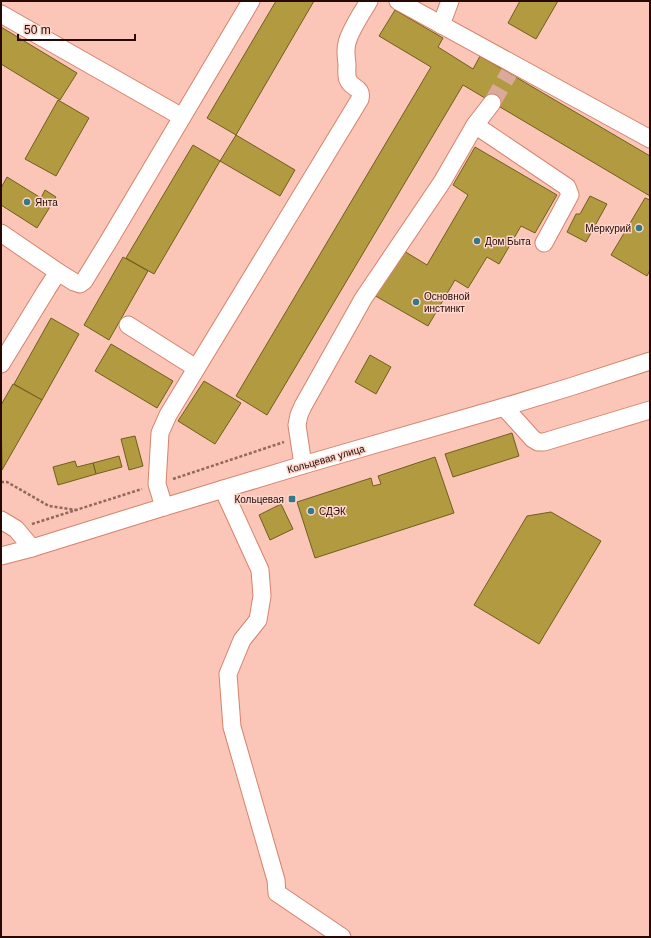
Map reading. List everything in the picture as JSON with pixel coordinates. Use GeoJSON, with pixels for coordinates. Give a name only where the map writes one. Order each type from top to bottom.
{"type":"FeatureCollection","features":[{"type":"Feature","properties":{"kind":"street"},"geometry":{"type":"LineString","coordinates":[[1,232],[58,272],[80,284],[112,236],[251,1]]}},
{"type":"Feature","properties":{"kind":"street"},"geometry":{"type":"LineString","coordinates":[[164,507],[157,484],[160,433],[168,415],[196,368],[360,99],[361,94],[358,89],[349,82],[347,76],[346,50],[350,34],[369,1]]}},
{"type":"Feature","properties":{"kind":"street"},"geometry":{"type":"LineString","coordinates":[[398,1],[441,25],[511,69],[650,139]]}},
{"type":"Feature","properties":{"kind":"street"},"geometry":{"type":"LineString","coordinates":[[441,25],[450,1]]}},
{"type":"Feature","properties":{"kind":"street"},"geometry":{"type":"LineString","coordinates":[[1,14],[182,117]]}},
{"type":"Feature","properties":{"kind":"street"},"geometry":{"type":"LineString","coordinates":[[303,465],[297,426],[299,415],[303,406],[364,299],[442,182],[475,125],[492,103]]}},
{"type":"Feature","properties":{"kind":"street"},"geometry":{"type":"LineString","coordinates":[[475,125],[567,187],[570,196],[544,243]]}},
{"type":"Feature","properties":{"kind":"street"},"geometry":{"type":"LineString","coordinates":[[1,364],[58,272]]}},
{"type":"Feature","properties":{"kind":"street"},"geometry":{"type":"LineString","coordinates":[[128,325],[196,368]]}},
{"type":"Feature","properties":{"kind":"street","name":"Кольцевая улица"},"geometry":{"type":"LineString","coordinates":[[1,556],[32,548],[303,465],[504,407],[650,361]]}},
{"type":"Feature","properties":{"kind":"street"},"geometry":{"type":"LineString","coordinates":[[504,407],[533,439],[538,442],[544,442],[650,410]]}},
{"type":"Feature","properties":{"kind":"street"},"geometry":{"type":"LineString","coordinates":[[224,489],[260,570],[262,596],[258,620],[242,640],[228,674],[232,727],[276,880],[277,893],[342,937]]}},
{"type":"Feature","properties":{"kind":"street"},"geometry":{"type":"LineString","coordinates":[[1,520],[16,529],[32,548]]}},
{"type":"Feature","properties":{"kind":"path"},"geometry":{"type":"LineString","coordinates":[[1,482],[7,482],[49,506],[76,510]]}},
{"type":"Feature","properties":{"kind":"building"},"geometry":{"type":"Polygon","coordinates":[[[276,1],[314,1],[236,135],[207,118],[276,1]]]}},
{"type":"Feature","properties":{"kind":"building"},"geometry":{"type":"Polygon","coordinates":[[[520,1],[558,1],[536,39],[508,23],[520,1]]]}},
{"type":"Feature","properties":{"kind":"building"},"geometry":{"type":"Polygon","coordinates":[[[395,10],[443,38],[438,47],[473,69],[480,56],[650,156],[650,196],[463,85],[267,415],[236,396],[431,67],[379,36],[395,10]]]}},
{"type":"Feature","properties":{"kind":"building"},"geometry":{"type":"Polygon","coordinates":[[[1,27],[77,73],[60,100],[1,64],[1,27]]]}},
{"type":"Feature","properties":{"kind":"building"},"geometry":{"type":"Polygon","coordinates":[[[58,100],[89,118],[56,176],[25,159],[58,100]]]}},
{"type":"Feature","properties":{"kind":"building"},"geometry":{"type":"Polygon","coordinates":[[[236,135],[295,170],[280,196],[220,161],[236,135]]]}},
{"type":"Feature","properties":{"kind":"building"},"geometry":{"type":"Polygon","coordinates":[[[193,145],[220,161],[154,274],[126,258],[193,145]]]}},
{"type":"Feature","properties":{"kind":"building","name":"Дом Быта"},"geometry":{"type":"Polygon","coordinates":[[[475,147],[557,195],[535,233],[521,226],[499,264],[487,257],[468,288],[455,280],[428,326],[372,294],[399,248],[427,265],[468,195],[453,185],[475,147]]]}},
{"type":"Feature","properties":{"kind":"building","name":"Янта"},"geometry":{"type":"Polygon","coordinates":[[[7,177],[41,198],[45,190],[56,197],[37,228],[1,205],[1,188],[7,177]]]}},
{"type":"Feature","properties":{"kind":"building"},"geometry":{"type":"Polygon","coordinates":[[[590,196],[607,204],[586,242],[567,232],[576,214],[580,214],[590,196]]]}},
{"type":"Feature","properties":{"kind":"building","name":"Меркурий"},"geometry":{"type":"Polygon","coordinates":[[[645,198],[650,200],[650,270],[647,276],[611,255],[645,198]]]}},
{"type":"Feature","properties":{"kind":"building"},"geometry":{"type":"Polygon","coordinates":[[[123,257],[148,271],[109,340],[84,325],[123,257]]]}},
{"type":"Feature","properties":{"kind":"building"},"geometry":{"type":"Polygon","coordinates":[[[51,318],[79,334],[42,400],[14,384],[51,318]]]}},
{"type":"Feature","properties":{"kind":"building"},"geometry":{"type":"Polygon","coordinates":[[[111,344],[173,381],[157,408],[95,371],[111,344]]]}},
{"type":"Feature","properties":{"kind":"building"},"geometry":{"type":"Polygon","coordinates":[[[370,355],[391,367],[376,394],[355,382],[370,355]]]}},
{"type":"Feature","properties":{"kind":"building"},"geometry":{"type":"Polygon","coordinates":[[[204,381],[241,403],[215,444],[178,421],[204,381]]]}},
{"type":"Feature","properties":{"kind":"building"},"geometry":{"type":"Polygon","coordinates":[[[13,384],[42,400],[2,470],[1,405],[13,384]]]}},
{"type":"Feature","properties":{"kind":"building"},"geometry":{"type":"Polygon","coordinates":[[[512,433],[519,456],[453,477],[445,454],[512,433]]]}},
{"type":"Feature","properties":{"kind":"building"},"geometry":{"type":"Polygon","coordinates":[[[135,436],[143,466],[129,470],[121,439],[135,436]]]}},
{"type":"Feature","properties":{"kind":"building"},"geometry":{"type":"Polygon","coordinates":[[[119,456],[122,467],[96,474],[93,463],[119,456]]]}},
{"type":"Feature","properties":{"kind":"building"},"geometry":{"type":"Polygon","coordinates":[[[435,457],[454,513],[315,558],[297,502],[371,478],[373,486],[381,484],[378,476],[435,457]]]}},
{"type":"Feature","properties":{"kind":"building"},"geometry":{"type":"Polygon","coordinates":[[[75,461],[77,467],[93,463],[96,474],[58,485],[53,467],[75,461]]]}},
{"type":"Feature","properties":{"kind":"building"},"geometry":{"type":"Polygon","coordinates":[[[281,504],[293,529],[270,540],[259,515],[281,504]]]}},
{"type":"Feature","properties":{"kind":"building"},"geometry":{"type":"Polygon","coordinates":[[[551,512],[601,541],[539,644],[474,605],[527,516],[551,512]]]}},
{"type":"Feature","properties":{"kind":"tunnel"},"geometry":{"type":"LineString","coordinates":[[492,103],[509,73]]}},
{"type":"Feature","properties":{"kind":"place","name":"Янта"},"geometry":{"type":"Point","coordinates":[27,202]}},
{"type":"Feature","properties":{"kind":"place","name":"Меркурий"},"geometry":{"type":"Point","coordinates":[639,228]}},
{"type":"Feature","properties":{"kind":"place","name":"Дом Быта"},"geometry":{"type":"Point","coordinates":[477,241]}},
{"type":"Feature","properties":{"kind":"place","name":"Основной инстинкт"},"geometry":{"type":"Point","coordinates":[416,302]}},
{"type":"Feature","properties":{"kind":"place","name":"Кольцевая"},"geometry":{"type":"Point","coordinates":[292,499]}},
{"type":"Feature","properties":{"kind":"place","name":"СДЭК"},"geometry":{"type":"Point","coordinates":[311,511]}}]}
